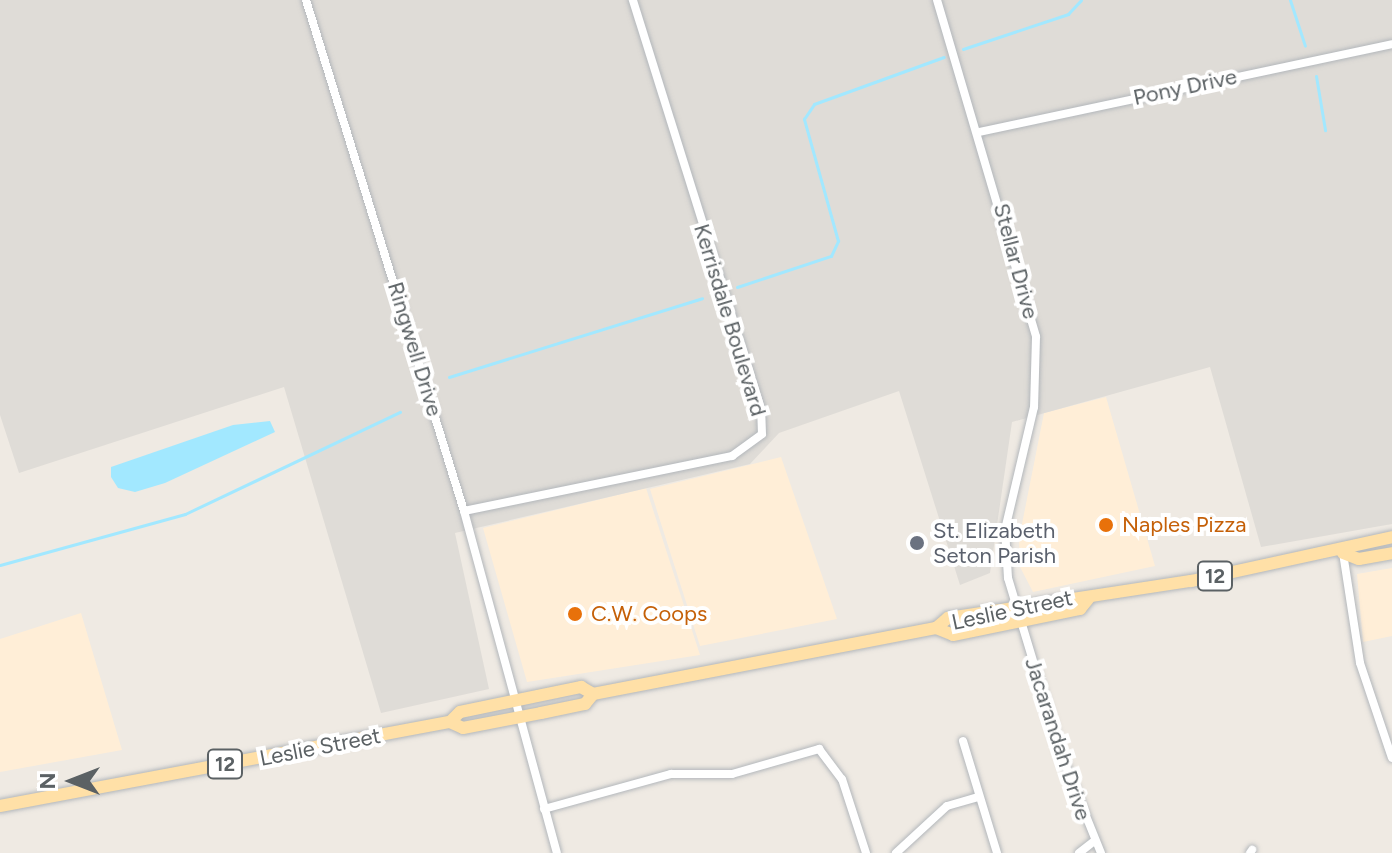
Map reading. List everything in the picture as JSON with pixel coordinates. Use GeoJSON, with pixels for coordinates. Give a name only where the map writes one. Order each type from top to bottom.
{"type":"FeatureCollection","features":[{"type":"Feature","properties":{"kind":"main road","name":"Leslie Street"},"geometry":{"type":"LineString","coordinates":[[936,628],[953,635],[1080,609],[1088,599],[1343,553],[1392,537]]}},
{"type":"Feature","properties":{"kind":"main road","name":"Leslie Street"},"geometry":{"type":"LineString","coordinates":[[1343,553],[1359,559],[1392,553]]}},
{"type":"Feature","properties":{"kind":"main road","name":"Leslie Street"},"geometry":{"type":"LineString","coordinates":[[450,722],[463,728],[518,718],[585,704],[593,694],[936,628],[948,618],[1079,593],[1088,599]]}},
{"type":"Feature","properties":{"kind":"main road","name":"Leslie Street"},"geometry":{"type":"LineString","coordinates":[[0,806],[450,722],[460,712],[581,687],[593,694]]}},
{"type":"Feature","properties":{"kind":"street","name":"Ringwell Drive"},"geometry":{"type":"LineString","coordinates":[[306,0],[464,511],[557,853]]}},
{"type":"Feature","properties":{"kind":"street","name":"Kerrisdale Boulevard"},"geometry":{"type":"LineString","coordinates":[[464,511],[732,456],[762,434],[761,409],[633,0]]}},
{"type":"Feature","properties":{"kind":"street","name":"Stellar Drive"},"geometry":{"type":"LineString","coordinates":[[937,0],[979,132],[1036,337],[1034,407],[1005,530],[1016,605],[1022,621]]}},
{"type":"Feature","properties":{"kind":"street","name":"Pony Drive"},"geometry":{"type":"LineString","coordinates":[[979,132],[1392,44]]}},
{"type":"Feature","properties":{"kind":"street"},"geometry":{"type":"LineString","coordinates":[[1343,553],[1360,663],[1392,758]]}},
{"type":"Feature","properties":{"kind":"street","name":"Jacarandah Drive"},"geometry":{"type":"LineString","coordinates":[[1022,621],[1093,842],[1101,853]]}},
{"type":"Feature","properties":{"kind":"street"},"geometry":{"type":"LineString","coordinates":[[963,741],[997,853]]}},
{"type":"Feature","properties":{"kind":"street"},"geometry":{"type":"LineString","coordinates":[[544,809],[671,774],[732,774],[819,749],[842,779],[866,853]]}},
{"type":"Feature","properties":{"kind":"street"},"geometry":{"type":"LineString","coordinates":[[896,853],[947,806],[978,797]]}},
{"type":"Feature","properties":{"kind":"street"},"geometry":{"type":"LineString","coordinates":[[1079,853],[1093,842]]}},
{"type":"Feature","properties":{"kind":"shaded area"},"geometry":{"type":"Polygon","coordinates":[[[0,0],[1392,0],[1392,524],[1261,547],[1210,367],[1012,422],[990,573],[960,585],[899,391],[779,433],[750,464],[455,533],[489,689],[381,713],[284,387],[19,473],[0,415],[0,0]]]}},
{"type":"Feature","properties":{"kind":"shaded area"},"geometry":{"type":"Polygon","coordinates":[[[1106,397],[1155,566],[1033,592],[1020,567],[1019,539],[1044,413],[1106,397]]]}},
{"type":"Feature","properties":{"kind":"shaded area"},"geometry":{"type":"Polygon","coordinates":[[[781,457],[837,619],[700,646],[650,489],[781,457]]]}},
{"type":"Feature","properties":{"kind":"shaded area"},"geometry":{"type":"Polygon","coordinates":[[[646,488],[700,655],[527,682],[483,528],[646,488]]]}},
{"type":"Feature","properties":{"kind":"shaded area"},"geometry":{"type":"Polygon","coordinates":[[[1392,568],[1392,636],[1363,642],[1357,574],[1392,568]]]}},
{"type":"Feature","properties":{"kind":"shaded area"},"geometry":{"type":"Polygon","coordinates":[[[81,613],[122,750],[0,772],[0,639],[81,613]]]}},
{"type":"Feature","properties":{"kind":"water"},"geometry":{"type":"Polygon","coordinates":[[[270,421],[275,432],[165,483],[135,492],[118,488],[111,477],[111,467],[233,425],[270,421]]]}},
{"type":"Feature","properties":{"kind":"waterway"},"geometry":{"type":"LineString","coordinates":[[963,49],[1068,14],[1081,0]]}},
{"type":"Feature","properties":{"kind":"waterway"},"geometry":{"type":"LineString","coordinates":[[1290,0],[1305,46]]}},
{"type":"Feature","properties":{"kind":"waterway"},"geometry":{"type":"LineString","coordinates":[[737,287],[831,256],[838,241],[804,119],[814,104],[944,57]]}},
{"type":"Feature","properties":{"kind":"waterway"},"geometry":{"type":"LineString","coordinates":[[1316,76],[1325,130]]}},
{"type":"Feature","properties":{"kind":"waterway"},"geometry":{"type":"LineString","coordinates":[[449,377],[702,298]]}},
{"type":"Feature","properties":{"kind":"waterway"},"geometry":{"type":"LineString","coordinates":[[0,565],[185,514],[400,412]]}},
{"type":"Feature","properties":{"kind":"place","name":"Naples Pizza"},"geometry":{"type":"Point","coordinates":[1106,525]}},
{"type":"Feature","properties":{"kind":"place","name":"St. Elizabeth Seton Parish"},"geometry":{"type":"Point","coordinates":[917,543]}},
{"type":"Feature","properties":{"kind":"place","name":"C.W. Coops"},"geometry":{"type":"Point","coordinates":[575,614]}}]}
